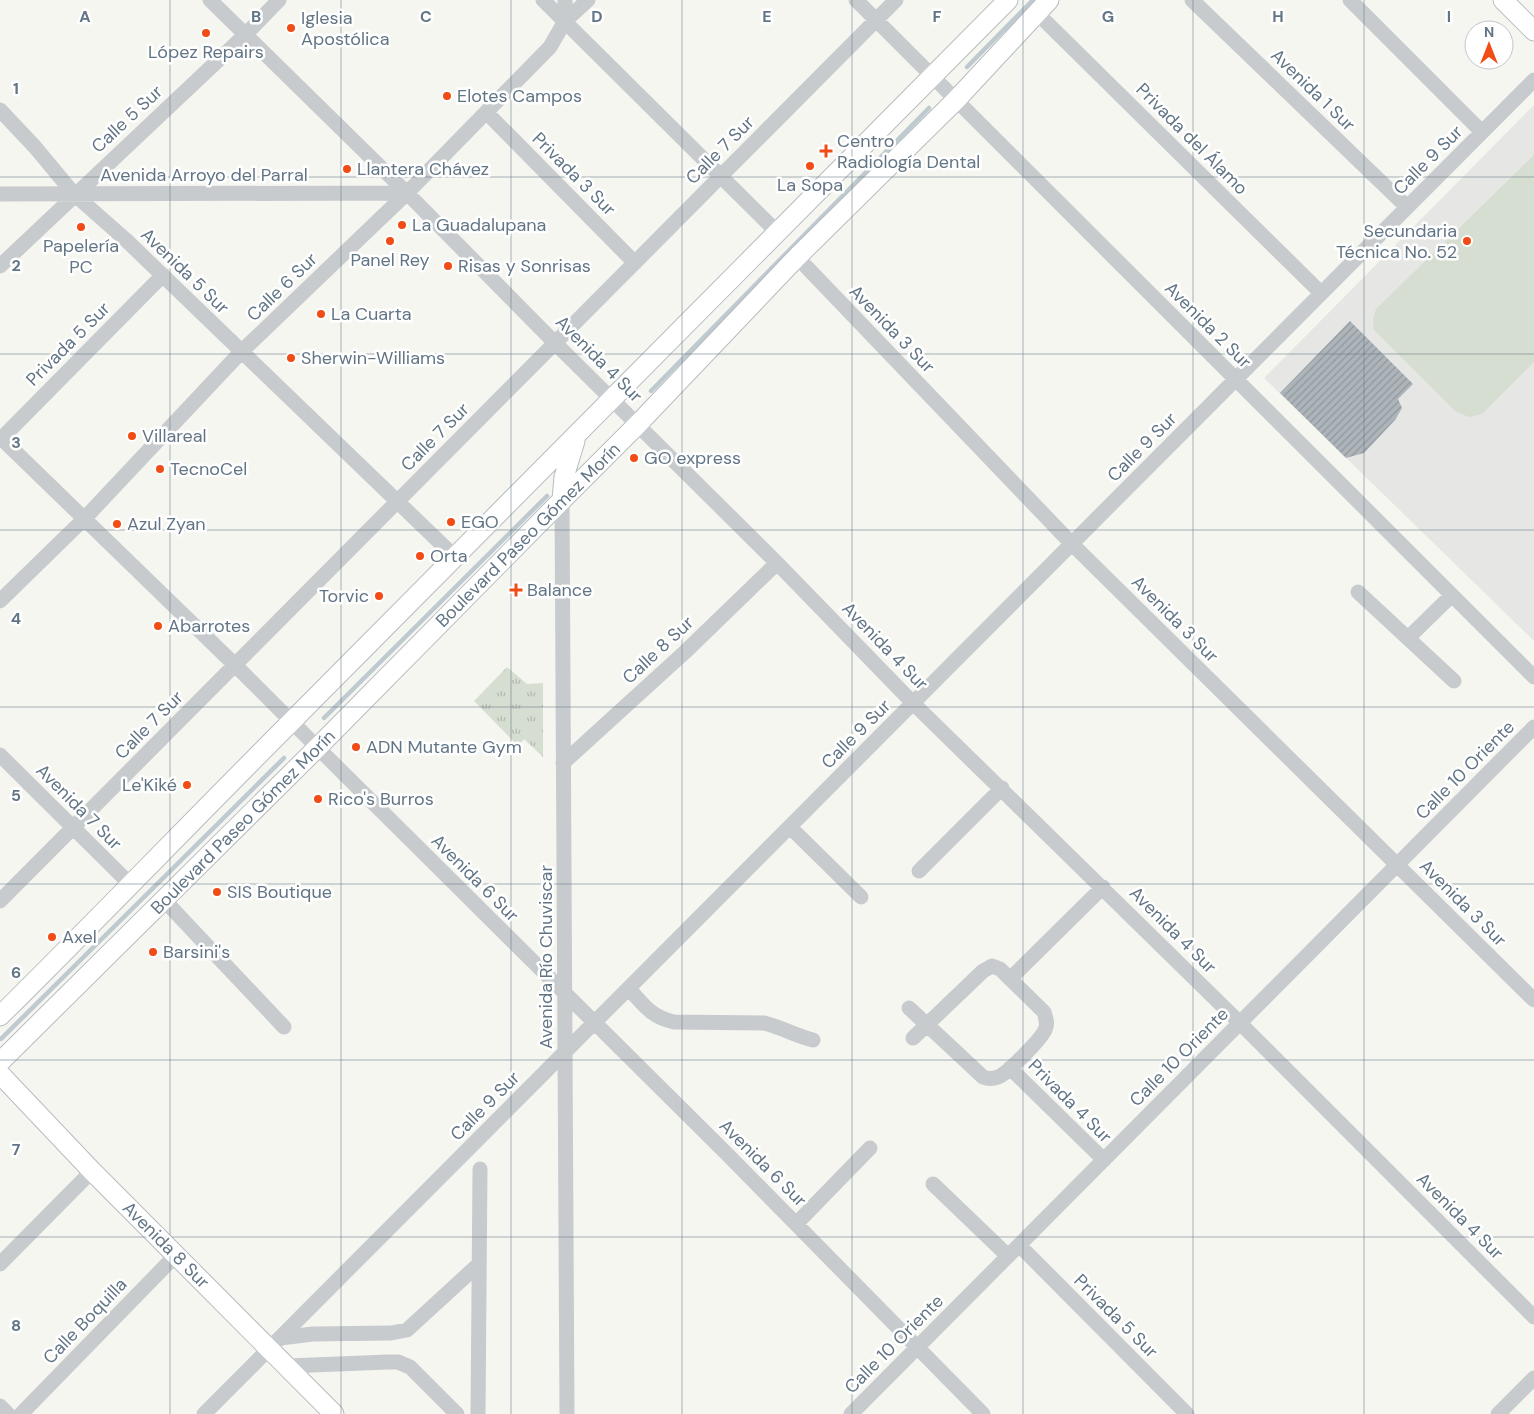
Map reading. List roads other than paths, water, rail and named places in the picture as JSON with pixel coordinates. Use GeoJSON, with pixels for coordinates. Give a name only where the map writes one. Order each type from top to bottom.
{"type":"FeatureCollection","features":[{"type":"Feature","properties":{"kind":"main road","name":"Boulevard Paseo Gómez Morín"},"geometry":{"type":"LineString","coordinates":[[0,1016],[614,400],[1008,0]]}},
{"type":"Feature","properties":{"kind":"main road"},"geometry":{"type":"LineString","coordinates":[[1503,0],[1534,31]]}},
{"type":"Feature","properties":{"kind":"main road","name":"Boulevard Paseo Gómez Morín"},"geometry":{"type":"LineString","coordinates":[[0,1062],[318,748],[638,424],[797,256],[956,100],[1043,6]]}},
{"type":"Feature","properties":{"kind":"main road"},"geometry":{"type":"LineString","coordinates":[[562,500],[564,477],[576,437]]}},
{"type":"Feature","properties":{"kind":"main road","name":"Avenida 8 Sur"},"geometry":{"type":"LineString","coordinates":[[0,1074],[92,1171],[176,1255],[275,1344],[287,1366],[334,1414]]}},
{"type":"Feature","properties":{"kind":"street","name":"Avenida 4 Sur"},"geometry":{"type":"LineString","coordinates":[[210,0],[407,193],[777,563],[913,703],[1240,1023],[1534,1317]]}},
{"type":"Feature","properties":{"kind":"street","name":"Calle 5 Sur"},"geometry":{"type":"LineString","coordinates":[[0,266],[279,0]]}},
{"type":"Feature","properties":{"kind":"street"},"geometry":{"type":"LineString","coordinates":[[543,0],[778,233]]}},
{"type":"Feature","properties":{"kind":"street"},"geometry":{"type":"LineString","coordinates":[[565,0],[565,22]]}},
{"type":"Feature","properties":{"kind":"street","name":"Calle 6 Sur"},"geometry":{"type":"LineString","coordinates":[[0,601],[85,518],[241,352],[407,193],[550,46],[565,22],[588,0]]}},
{"type":"Feature","properties":{"kind":"street","name":"Avenida 2 Sur"},"geometry":{"type":"LineString","coordinates":[[856,0],[1534,677]]}},
{"type":"Feature","properties":{"kind":"street","name":"Calle 7 Sur"},"geometry":{"type":"LineString","coordinates":[[0,901],[896,0]]}},
{"type":"Feature","properties":{"kind":"street","name":"Avenida 1 Sur"},"geometry":{"type":"LineString","coordinates":[[1192,0],[1407,207]]}},
{"type":"Feature","properties":{"kind":"street"},"geometry":{"type":"LineString","coordinates":[[1350,0],[1482,132]]}},
{"type":"Feature","properties":{"kind":"street","name":"Privada del Álamo"},"geometry":{"type":"LineString","coordinates":[[1043,6],[1322,293]]}},
{"type":"Feature","properties":{"kind":"street","name":"Calle 9 Sur"},"geometry":{"type":"LineString","coordinates":[[204,1414],[1534,80]]}},
{"type":"Feature","properties":{"kind":"street","name":"Avenida 5 Sur"},"geometry":{"type":"LineString","coordinates":[[0,110],[35,147],[74,194],[163,275],[456,558]]}},
{"type":"Feature","properties":{"kind":"street","name":"Privada 3 Sur"},"geometry":{"type":"LineString","coordinates":[[486,112],[635,263]]}},
{"type":"Feature","properties":{"kind":"street","name":"Avenida Arroyo del Parral"},"geometry":{"type":"LineString","coordinates":[[0,194],[407,193]]}},
{"type":"Feature","properties":{"kind":"street","name":"Avenida 3 Sur"},"geometry":{"type":"LineString","coordinates":[[797,256],[1072,544],[1397,865],[1531,992]]}},
{"type":"Feature","properties":{"kind":"street","name":"Privada 5 Sur"},"geometry":{"type":"LineString","coordinates":[[1,438],[163,275]]}},
{"type":"Feature","properties":{"kind":"street","name":"Avenida 6 Sur"},"geometry":{"type":"LineString","coordinates":[[1,438],[235,664],[291,722],[797,1224],[983,1414]]}},
{"type":"Feature","properties":{"kind":"street","name":"Avenida Río Chuviscar"},"geometry":{"type":"LineString","coordinates":[[562,500],[567,1414]]}},
{"type":"Feature","properties":{"kind":"street","name":"Calle 8 Sur"},"geometry":{"type":"LineString","coordinates":[[563,763],[685,652],[777,563]]}},
{"type":"Feature","properties":{"kind":"street"},"geometry":{"type":"LineString","coordinates":[[1358,592],[1454,681]]}},
{"type":"Feature","properties":{"kind":"street"},"geometry":{"type":"LineString","coordinates":[[1408,638],[1452,595]]}},
{"type":"Feature","properties":{"kind":"street","name":"Calle 10 Oriente"},"geometry":{"type":"LineString","coordinates":[[851,1414],[1534,727]]}},
{"type":"Feature","properties":{"kind":"street","name":"Avenida 7 Sur"},"geometry":{"type":"LineString","coordinates":[[0,756],[131,885]]}},
{"type":"Feature","properties":{"kind":"street"},"geometry":{"type":"LineString","coordinates":[[919,871],[1002,788]]}},
{"type":"Feature","properties":{"kind":"street"},"geometry":{"type":"LineString","coordinates":[[790,827],[861,897]]}},
{"type":"Feature","properties":{"kind":"street"},"geometry":{"type":"LineString","coordinates":[[1010,979],[1103,888]]}},
{"type":"Feature","properties":{"kind":"street"},"geometry":{"type":"LineString","coordinates":[[164,900],[284,1028]]}},
{"type":"Feature","properties":{"kind":"street"},"geometry":{"type":"LineString","coordinates":[[909,1008],[927,1025],[983,1077],[988,1079],[998,1078],[1010,1068],[1046,1030],[1047,1024],[1044,1012],[1000,969],[992,966],[983,971],[927,1025],[914,1038]]}},
{"type":"Feature","properties":{"kind":"street"},"geometry":{"type":"LineString","coordinates":[[628,989],[653,1014],[661,1019],[674,1022],[764,1023],[775,1025],[800,1037],[813,1040]]}},
{"type":"Feature","properties":{"kind":"street","name":"Privada 4 Sur"},"geometry":{"type":"LineString","coordinates":[[1010,1068],[1104,1160]]}},
{"type":"Feature","properties":{"kind":"street"},"geometry":{"type":"LineString","coordinates":[[797,1224],[870,1148]]}},
{"type":"Feature","properties":{"kind":"street"},"geometry":{"type":"LineString","coordinates":[[478,1414],[480,1170]]}},
{"type":"Feature","properties":{"kind":"street"},"geometry":{"type":"LineString","coordinates":[[0,1264],[92,1171]]}},
{"type":"Feature","properties":{"kind":"street"},"geometry":{"type":"LineString","coordinates":[[933,1184],[1008,1256]]}},
{"type":"Feature","properties":{"kind":"street","name":"Privada 5 Sur"},"geometry":{"type":"LineString","coordinates":[[1019,1245],[1181,1412]]}},
{"type":"Feature","properties":{"kind":"street","name":"Calle Boquilla"},"geometry":{"type":"LineString","coordinates":[[21,1414],[176,1255]]}},
{"type":"Feature","properties":{"kind":"street"},"geometry":{"type":"LineString","coordinates":[[275,1344],[313,1334],[391,1333],[406,1330],[479,1264]]}},
{"type":"Feature","properties":{"kind":"street"},"geometry":{"type":"LineString","coordinates":[[287,1366],[388,1362],[404,1364],[410,1367],[457,1414]]}},
{"type":"Feature","properties":{"kind":"street"},"geometry":{"type":"LineString","coordinates":[[1498,1414],[1534,1378]]}},
{"type":"Feature","properties":{"kind":"street"},"geometry":{"type":"LineString","coordinates":[[0,1406],[8,1414]]}},
{"type":"Feature","properties":{"kind":"waterway"},"geometry":{"type":"LineString","coordinates":[[967,67],[1033,0]]}},
{"type":"Feature","properties":{"kind":"waterway"},"geometry":{"type":"LineString","coordinates":[[651,391],[929,108]]}},
{"type":"Feature","properties":{"kind":"waterway"},"geometry":{"type":"LineString","coordinates":[[324,718],[547,496]]}},
{"type":"Feature","properties":{"kind":"waterway"},"geometry":{"type":"LineString","coordinates":[[1,1039],[284,758]]}},
{"type":"Feature","properties":{"kind":"place","name":"Iglesia Apostólica"},"geometry":{"type":"Point","coordinates":[291,28]}},
{"type":"Feature","properties":{"kind":"place","name":"López Repairs"},"geometry":{"type":"Point","coordinates":[206,33]}},
{"type":"Feature","properties":{"kind":"place","name":"Elotes Campos"},"geometry":{"type":"Point","coordinates":[447,96]}},
{"type":"Feature","properties":{"kind":"place","name":"Centro Radiología Dental"},"geometry":{"type":"Point","coordinates":[826,151]}},
{"type":"Feature","properties":{"kind":"place","name":"La Sopa"},"geometry":{"type":"Point","coordinates":[810,166]}},
{"type":"Feature","properties":{"kind":"place","name":"Llantera Chávez"},"geometry":{"type":"Point","coordinates":[347,169]}},
{"type":"Feature","properties":{"kind":"place","name":"La Guadalupana"},"geometry":{"type":"Point","coordinates":[402,225]}},
{"type":"Feature","properties":{"kind":"place","name":"Papelería PC"},"geometry":{"type":"Point","coordinates":[81,227]}},
{"type":"Feature","properties":{"kind":"place","name":"Panel Rey"},"geometry":{"type":"Point","coordinates":[390,241]}},
{"type":"Feature","properties":{"kind":"place","name":"Secundaria Técnica No. 52"},"geometry":{"type":"Point","coordinates":[1467,241]}},
{"type":"Feature","properties":{"kind":"place","name":"Risas y Sonrisas"},"geometry":{"type":"Point","coordinates":[448,266]}},
{"type":"Feature","properties":{"kind":"place","name":"La Cuarta"},"geometry":{"type":"Point","coordinates":[321,314]}},
{"type":"Feature","properties":{"kind":"place","name":"Sherwin-Williams"},"geometry":{"type":"Point","coordinates":[291,358]}},
{"type":"Feature","properties":{"kind":"place","name":"Villareal"},"geometry":{"type":"Point","coordinates":[132,436]}},
{"type":"Feature","properties":{"kind":"place","name":"GO express"},"geometry":{"type":"Point","coordinates":[634,458]}},
{"type":"Feature","properties":{"kind":"place","name":"TecnoCel"},"geometry":{"type":"Point","coordinates":[160,469]}},
{"type":"Feature","properties":{"kind":"place","name":"EGO"},"geometry":{"type":"Point","coordinates":[451,522]}},
{"type":"Feature","properties":{"kind":"place","name":"Azul Zyan"},"geometry":{"type":"Point","coordinates":[117,524]}},
{"type":"Feature","properties":{"kind":"place","name":"Orta"},"geometry":{"type":"Point","coordinates":[420,556]}},
{"type":"Feature","properties":{"kind":"place","name":"Balance"},"geometry":{"type":"Point","coordinates":[516,590]}},
{"type":"Feature","properties":{"kind":"place","name":"Torvic"},"geometry":{"type":"Point","coordinates":[379,596]}},
{"type":"Feature","properties":{"kind":"place","name":"Abarrotes"},"geometry":{"type":"Point","coordinates":[158,626]}},
{"type":"Feature","properties":{"kind":"place","name":"ADN Mutante Gym"},"geometry":{"type":"Point","coordinates":[356,747]}},
{"type":"Feature","properties":{"kind":"place","name":"Le'Kiké"},"geometry":{"type":"Point","coordinates":[187,785]}},
{"type":"Feature","properties":{"kind":"place","name":"Rico's Burros"},"geometry":{"type":"Point","coordinates":[318,799]}},
{"type":"Feature","properties":{"kind":"place","name":"SIS Boutique"},"geometry":{"type":"Point","coordinates":[217,892]}},
{"type":"Feature","properties":{"kind":"place","name":"Axel"},"geometry":{"type":"Point","coordinates":[52,937]}},
{"type":"Feature","properties":{"kind":"place","name":"Barsini's"},"geometry":{"type":"Point","coordinates":[153,952]}}]}
